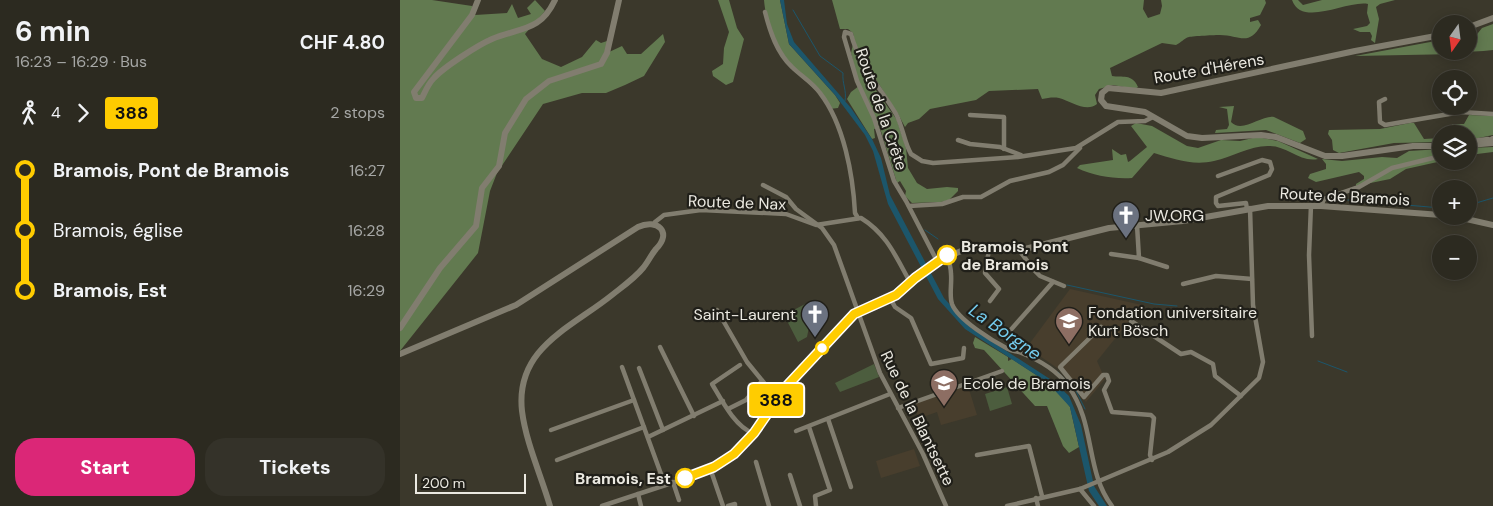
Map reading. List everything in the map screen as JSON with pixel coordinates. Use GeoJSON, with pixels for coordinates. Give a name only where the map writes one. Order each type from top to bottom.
{"type":"FeatureCollection","features":[{"type":"Feature","properties":{"kind":"street"},"geometry":{"type":"LineString","coordinates":[[478,0],[475,11],[414,92],[415,96],[422,98],[437,74],[475,49],[492,39],[532,27],[549,12],[556,0]]}},
{"type":"Feature","properties":{"kind":"street"},"geometry":{"type":"LineString","coordinates":[[400,328],[440,268],[476,226],[480,193],[499,166],[505,133],[520,108],[533,92],[549,80],[601,64],[607,53],[619,0]]}},
{"type":"Feature","properties":{"kind":"street"},"geometry":{"type":"LineString","coordinates":[[765,12],[773,41],[789,65],[821,93],[842,134],[851,170],[855,213],[858,218]]}},
{"type":"Feature","properties":{"kind":"street"},"geometry":{"type":"LineString","coordinates":[[1478,24],[1493,18]]}},
{"type":"Feature","properties":{"kind":"street","name":"Route de la Crête"},"geometry":{"type":"LineString","coordinates":[[937,261],[894,181],[874,118],[856,81],[844,37],[846,32],[851,34],[854,48],[864,67],[898,119],[912,156],[933,163],[1023,156],[1080,148],[1118,122],[1145,121],[1153,117]]}},
{"type":"Feature","properties":{"kind":"street","name":"Route d'Hérens"},"geometry":{"type":"LineString","coordinates":[[1432,37],[1354,51],[1168,92],[1145,92],[1112,88],[1102,93],[1101,100],[1106,106],[1138,110],[1178,132],[1194,138],[1261,134],[1276,137],[1325,156],[1412,146],[1432,146]]}},
{"type":"Feature","properties":{"kind":"street"},"geometry":{"type":"LineString","coordinates":[[1385,98],[1379,102],[1379,106],[1380,122],[1385,125],[1461,112],[1493,114]]}},
{"type":"Feature","properties":{"kind":"street"},"geometry":{"type":"LineString","coordinates":[[970,115],[1004,117],[1004,149]]}},
{"type":"Feature","properties":{"kind":"street","name":"Route de la Crête"},"geometry":{"type":"LineString","coordinates":[[958,140],[970,144],[1004,149],[1023,156]]}},
{"type":"Feature","properties":{"kind":"street"},"geometry":{"type":"LineString","coordinates":[[909,206],[942,204],[963,197],[981,196],[1010,180],[1042,174],[1061,166],[1080,148]]}},
{"type":"Feature","properties":{"kind":"street"},"geometry":{"type":"LineString","coordinates":[[1321,206],[1323,200],[1359,186],[1392,168],[1432,158]]}},
{"type":"Feature","properties":{"kind":"street","name":"Route de Bramois"},"geometry":{"type":"LineString","coordinates":[[1218,176],[1262,160],[1270,162],[1272,169],[1270,174],[1216,197],[1218,206],[1246,203],[1248,208]]}},
{"type":"Feature","properties":{"kind":"street"},"geometry":{"type":"LineString","coordinates":[[763,185],[786,197],[796,210],[819,225],[858,218],[867,222],[884,237],[910,282]]}},
{"type":"Feature","properties":{"kind":"street"},"geometry":{"type":"LineString","coordinates":[[1311,206],[1309,255],[1312,336]]}},
{"type":"Feature","properties":{"kind":"street","name":"Route de Bramois"},"geometry":{"type":"LineString","coordinates":[[858,312],[890,298],[947,255],[968,248],[1019,250],[1104,229],[1186,220],[1248,208],[1321,206],[1432,214]]}},
{"type":"Feature","properties":{"kind":"street"},"geometry":{"type":"LineString","coordinates":[[1007,506],[1080,488],[1152,460],[1211,425],[1259,378],[1264,367],[1254,313],[1248,208]]}},
{"type":"Feature","properties":{"kind":"street","name":"Route de Nax"},"geometry":{"type":"LineString","coordinates":[[655,222],[662,216],[669,214],[707,210],[786,214],[819,225]]}},
{"type":"Feature","properties":{"kind":"street"},"geometry":{"type":"LineString","coordinates":[[1477,221],[1493,225]]}},
{"type":"Feature","properties":{"kind":"street"},"geometry":{"type":"LineString","coordinates":[[400,354],[516,305],[638,227],[651,224],[661,229],[664,234],[663,242],[641,270],[604,302],[555,336],[536,355],[526,373],[522,395],[524,419],[550,506]]}},
{"type":"Feature","properties":{"kind":"street","name":"Rue de la Blantsette"},"geometry":{"type":"LineString","coordinates":[[819,225],[834,246],[874,358],[890,394],[923,454],[946,506]]}},
{"type":"Feature","properties":{"kind":"street"},"geometry":{"type":"LineString","coordinates":[[1137,225],[1139,258]]}},
{"type":"Feature","properties":{"kind":"street"},"geometry":{"type":"LineString","coordinates":[[989,250],[985,273],[1000,289],[990,301]]}},
{"type":"Feature","properties":{"kind":"street"},"geometry":{"type":"LineString","coordinates":[[1019,250],[1034,270],[1053,282],[1064,286]]}},
{"type":"Feature","properties":{"kind":"street"},"geometry":{"type":"LineString","coordinates":[[1110,254],[1139,258],[1167,267]]}},
{"type":"Feature","properties":{"kind":"street"},"geometry":{"type":"LineString","coordinates":[[947,255],[952,272],[952,304],[959,314],[978,330],[1010,351],[1032,358],[1056,372],[1068,386],[1083,413],[1098,481],[1112,506]]}},
{"type":"Feature","properties":{"kind":"street"},"geometry":{"type":"LineString","coordinates":[[1183,284],[1216,276],[1252,279]]}},
{"type":"Feature","properties":{"kind":"street"},"geometry":{"type":"LineString","coordinates":[[1008,333],[1053,282]]}},
{"type":"Feature","properties":{"kind":"street"},"geometry":{"type":"LineString","coordinates":[[890,298],[895,307],[911,318],[931,364],[963,358],[964,348]]}},
{"type":"Feature","properties":{"kind":"street"},"geometry":{"type":"LineString","coordinates":[[717,310],[747,362],[754,367],[776,399]]}},
{"type":"Feature","properties":{"kind":"street"},"geometry":{"type":"LineString","coordinates":[[602,506],[710,468],[730,457],[754,433],[776,399],[858,312]]}},
{"type":"Feature","properties":{"kind":"street"},"geometry":{"type":"LineString","coordinates":[[1131,321],[1181,354],[1191,352],[1213,364],[1215,376],[1241,396]]}},
{"type":"Feature","properties":{"kind":"street"},"geometry":{"type":"LineString","coordinates":[[1101,327],[1060,367],[1084,397],[1103,375],[1107,375],[1109,381],[1104,390],[1112,412],[1151,415],[1154,418],[1150,455],[1152,460]]}},
{"type":"Feature","properties":{"kind":"street"},"geometry":{"type":"LineString","coordinates":[[660,347],[694,416]]}},
{"type":"Feature","properties":{"kind":"street"},"geometry":{"type":"LineString","coordinates":[[740,365],[712,384],[728,409],[743,427],[754,433]]}},
{"type":"Feature","properties":{"kind":"street"},"geometry":{"type":"LineString","coordinates":[[622,367],[665,485]]}},
{"type":"Feature","properties":{"kind":"street"},"geometry":{"type":"LineString","coordinates":[[639,368],[664,430]]}},
{"type":"Feature","properties":{"kind":"street"},"geometry":{"type":"LineString","coordinates":[[898,408],[1002,371]]}},
{"type":"Feature","properties":{"kind":"street"},"geometry":{"type":"LineString","coordinates":[[728,409],[746,400],[765,383]]}},
{"type":"Feature","properties":{"kind":"street"},"geometry":{"type":"LineString","coordinates":[[796,431],[890,394]]}},
{"type":"Feature","properties":{"kind":"street"},"geometry":{"type":"LineString","coordinates":[[551,430],[634,400]]}},
{"type":"Feature","properties":{"kind":"street"},"geometry":{"type":"LineString","coordinates":[[648,437],[723,401]]}},
{"type":"Feature","properties":{"kind":"street"},"geometry":{"type":"LineString","coordinates":[[828,419],[851,487]]}},
{"type":"Feature","properties":{"kind":"street"},"geometry":{"type":"LineString","coordinates":[[558,460],[644,427]]}},
{"type":"Feature","properties":{"kind":"street"},"geometry":{"type":"LineString","coordinates":[[808,427],[830,490],[815,496],[816,506]]}},
{"type":"Feature","properties":{"kind":"street"},"geometry":{"type":"LineString","coordinates":[[977,455],[1029,446],[1042,496]]}},
{"type":"Feature","properties":{"kind":"street"},"geometry":{"type":"LineString","coordinates":[[756,462],[769,506]]}},
{"type":"Feature","properties":{"kind":"street"},"geometry":{"type":"LineString","coordinates":[[710,468],[723,506]]}},
{"type":"Feature","properties":{"kind":"street"},"geometry":{"type":"LineString","coordinates":[[790,475],[800,506]]}},
{"type":"Feature","properties":{"kind":"street"},"geometry":{"type":"LineString","coordinates":[[673,482],[679,500]]}},
{"type":"Feature","properties":{"kind":"street"},"geometry":{"type":"LineString","coordinates":[[1080,488],[1094,506]]}},
{"type":"Feature","properties":{"kind":"street"},"geometry":{"type":"LineString","coordinates":[[638,494],[641,506]]}},
{"type":"Feature","properties":{"kind":"street"},"geometry":{"type":"LineString","coordinates":[[1036,498],[1038,506]]}},
{"type":"Feature","properties":{"kind":"street"},"geometry":{"type":"LineString","coordinates":[[728,506],[735,504],[736,506]]}},
{"type":"Feature","properties":{"kind":"shaded area","name":"Fondation universitaire Kurt Bösch"},"geometry":{"type":"Polygon","coordinates":[[[1070,289],[1142,305],[1097,361],[1105,379],[1086,402],[1060,370],[1027,347],[1070,289]]]}},
{"type":"Feature","properties":{"kind":"shaded area","name":"Ecole de Bramois"},"geometry":{"type":"Polygon","coordinates":[[[968,386],[977,415],[941,425],[937,412],[920,418],[914,410],[912,404],[968,386]]]}},
{"type":"Feature","properties":{"kind":"shaded area"},"geometry":{"type":"Polygon","coordinates":[[[914,449],[920,466],[881,478],[876,461],[914,449]]]}},
{"type":"Feature","properties":{"kind":"green space"},"geometry":{"type":"Polygon","coordinates":[[[400,0],[432,0],[472,6],[475,15],[507,13],[512,4],[518,18],[531,14],[527,8],[535,0],[545,11],[525,34],[542,59],[561,67],[582,57],[596,40],[601,43],[610,40],[607,53],[622,46],[627,54],[641,54],[663,34],[665,42],[644,76],[606,93],[582,93],[543,104],[497,173],[490,191],[478,253],[400,351],[400,0]]]}},
{"type":"Feature","properties":{"kind":"green space"},"geometry":{"type":"Polygon","coordinates":[[[718,0],[729,0],[737,28],[744,39],[733,82],[726,85],[713,76],[712,71],[723,64],[724,48],[729,32],[718,0]]]}},
{"type":"Feature","properties":{"kind":"green space"},"geometry":{"type":"Polygon","coordinates":[[[764,0],[780,0],[789,44],[835,95],[840,103],[838,108],[829,109],[818,93],[789,64],[778,47],[770,28],[764,0]]]}},
{"type":"Feature","properties":{"kind":"green space"},"geometry":{"type":"Polygon","coordinates":[[[832,0],[1144,0],[1143,9],[1148,18],[1160,14],[1161,0],[1265,0],[1266,3],[1260,15],[1250,18],[1250,22],[1258,20],[1261,25],[1257,32],[1248,38],[1227,35],[1189,37],[1176,45],[1162,43],[1110,68],[1112,76],[1130,78],[1138,87],[1135,89],[1113,85],[1099,89],[1095,95],[1097,104],[1093,106],[1083,107],[1059,98],[1042,99],[1038,89],[989,91],[976,100],[930,109],[919,119],[908,123],[905,127],[856,48],[853,33],[848,29],[840,29],[832,0]]]}},
{"type":"Feature","properties":{"kind":"green space"},"geometry":{"type":"Polygon","coordinates":[[[1292,0],[1298,0],[1303,5],[1322,0],[1395,0],[1376,7],[1379,19],[1375,43],[1371,40],[1370,32],[1360,32],[1353,29],[1367,26],[1370,23],[1367,13],[1368,4],[1359,4],[1315,13],[1305,12],[1297,8],[1292,0]]]}},
{"type":"Feature","properties":{"kind":"green space"},"geometry":{"type":"Polygon","coordinates":[[[1493,24],[1493,50],[1478,51],[1478,33],[1482,28],[1493,24]]]}},
{"type":"Feature","properties":{"kind":"green space"},"geometry":{"type":"Polygon","coordinates":[[[1432,42],[1432,54],[1355,56],[1432,42]]]}},
{"type":"Feature","properties":{"kind":"green space"},"geometry":{"type":"Polygon","coordinates":[[[853,44],[870,82],[897,120],[906,148],[908,168],[917,183],[927,189],[958,188],[958,191],[949,200],[912,203],[905,196],[906,191],[900,181],[897,183],[880,128],[874,129],[875,138],[872,139],[847,99],[851,92],[859,86],[851,53],[853,44]]]}},
{"type":"Feature","properties":{"kind":"green space"},"geometry":{"type":"Polygon","coordinates":[[[1234,106],[1231,122],[1235,125],[1246,125],[1274,117],[1303,131],[1306,139],[1300,143],[1266,130],[1215,133],[1216,130],[1227,129],[1229,125],[1227,109],[1219,107],[1234,106]]]}},
{"type":"Feature","properties":{"kind":"green space"},"geometry":{"type":"Polygon","coordinates":[[[1469,115],[1493,116],[1493,135],[1477,138],[1477,125],[1452,125],[1464,124],[1469,115]]]}},
{"type":"Feature","properties":{"kind":"green space"},"geometry":{"type":"Polygon","coordinates":[[[1136,123],[1152,126],[1187,146],[1198,148],[1221,140],[1240,141],[1257,137],[1278,141],[1318,159],[1306,159],[1276,147],[1263,146],[1221,159],[1199,163],[1154,153],[1132,178],[1104,176],[1077,168],[1080,165],[1113,160],[1112,149],[1121,155],[1126,154],[1128,162],[1130,161],[1147,147],[1131,126],[1136,123]]]}},
{"type":"Feature","properties":{"kind":"green space"},"geometry":{"type":"Polygon","coordinates":[[[1414,123],[1424,139],[1432,139],[1432,142],[1394,143],[1339,153],[1333,150],[1332,140],[1328,134],[1329,130],[1380,129],[1414,123]]]}},
{"type":"Feature","properties":{"kind":"green space"},"geometry":{"type":"Polygon","coordinates":[[[1493,147],[1493,152],[1477,154],[1477,148],[1493,147]]]}},
{"type":"Feature","properties":{"kind":"green space"},"geometry":{"type":"Polygon","coordinates":[[[1432,150],[1432,163],[1406,169],[1390,179],[1356,186],[1356,184],[1364,179],[1364,176],[1359,172],[1316,182],[1308,178],[1310,174],[1326,169],[1326,164],[1322,159],[1342,161],[1382,157],[1397,158],[1409,151],[1432,150]]]}},
{"type":"Feature","properties":{"kind":"green space"},"geometry":{"type":"Polygon","coordinates":[[[807,303],[817,325],[809,327],[807,337],[798,342],[784,315],[807,303]]]}},
{"type":"Feature","properties":{"kind":"green space"},"geometry":{"type":"Polygon","coordinates":[[[975,337],[1008,357],[1008,361],[1012,359],[1047,382],[1064,399],[1070,407],[1079,447],[1069,453],[1063,446],[1047,406],[1035,406],[984,350],[975,348],[973,343],[975,337]]]}},
{"type":"Feature","properties":{"kind":"green space"},"geometry":{"type":"Polygon","coordinates":[[[874,364],[879,377],[840,392],[835,383],[874,364]]]}},
{"type":"Feature","properties":{"kind":"green space"},"geometry":{"type":"Polygon","coordinates":[[[1007,387],[1012,404],[990,411],[985,394],[1007,387]]]}},
{"type":"Feature","properties":{"kind":"water"},"geometry":{"type":"Polygon","coordinates":[[[780,0],[784,0],[787,24],[794,42],[851,108],[872,139],[881,158],[890,195],[944,298],[971,328],[1053,381],[1069,396],[1081,425],[1094,486],[1107,506],[1099,506],[1089,491],[1070,407],[1047,382],[965,329],[938,299],[888,204],[873,151],[865,135],[835,95],[789,44],[780,0]]]}},
{"type":"Feature","properties":{"kind":"waterway"},"geometry":{"type":"LineString","coordinates":[[793,10],[820,56],[843,73],[845,101]]}},
{"type":"Feature","properties":{"kind":"waterway"},"geometry":{"type":"LineString","coordinates":[[1477,203],[1493,198]]}},
{"type":"Feature","properties":{"kind":"waterway"},"geometry":{"type":"LineString","coordinates":[[1348,200],[1432,207]]}},
{"type":"Feature","properties":{"kind":"waterway"},"geometry":{"type":"LineString","coordinates":[[925,230],[938,239]]}},
{"type":"Feature","properties":{"kind":"waterway"},"geometry":{"type":"LineString","coordinates":[[1067,285],[1154,304],[1177,306]]}},
{"type":"Feature","properties":{"kind":"waterway","name":"La Borgne"},"geometry":{"type":"LineString","coordinates":[[1022,348],[1038,358]]}},
{"type":"Feature","properties":{"kind":"waterway"},"geometry":{"type":"LineString","coordinates":[[1318,361],[1347,372]]}},
{"type":"Feature","properties":{"kind":"waterway"},"geometry":{"type":"LineString","coordinates":[[1058,372],[1076,391],[1085,409]]}},
{"type":"Feature","properties":{"kind":"bus line","name":"388"},"geometry":{"type":"LineString","coordinates":[[685,478],[714,467],[734,454],[754,433],[785,388],[854,314],[896,295],[915,278],[947,255]]}},
{"type":"Feature","properties":{"kind":"place","name":"JW.ORG"},"geometry":{"type":"Point","coordinates":[1126,239]}},
{"type":"Feature","properties":{"kind":"place","name":"Bramois, Pont de Bramois"},"geometry":{"type":"Point","coordinates":[947,255]}},
{"type":"Feature","properties":{"kind":"place","name":"Saint-Laurent"},"geometry":{"type":"Point","coordinates":[815,338]}},
{"type":"Feature","properties":{"kind":"place","name":"Fondation universitaire Kurt Bösch"},"geometry":{"type":"Point","coordinates":[1069,345]}},
{"type":"Feature","properties":{"kind":"place","name":"Ecole de Bramois"},"geometry":{"type":"Point","coordinates":[944,407]}},
{"type":"Feature","properties":{"kind":"place","name":"Bramois, Est"},"geometry":{"type":"Point","coordinates":[685,478]}}]}
